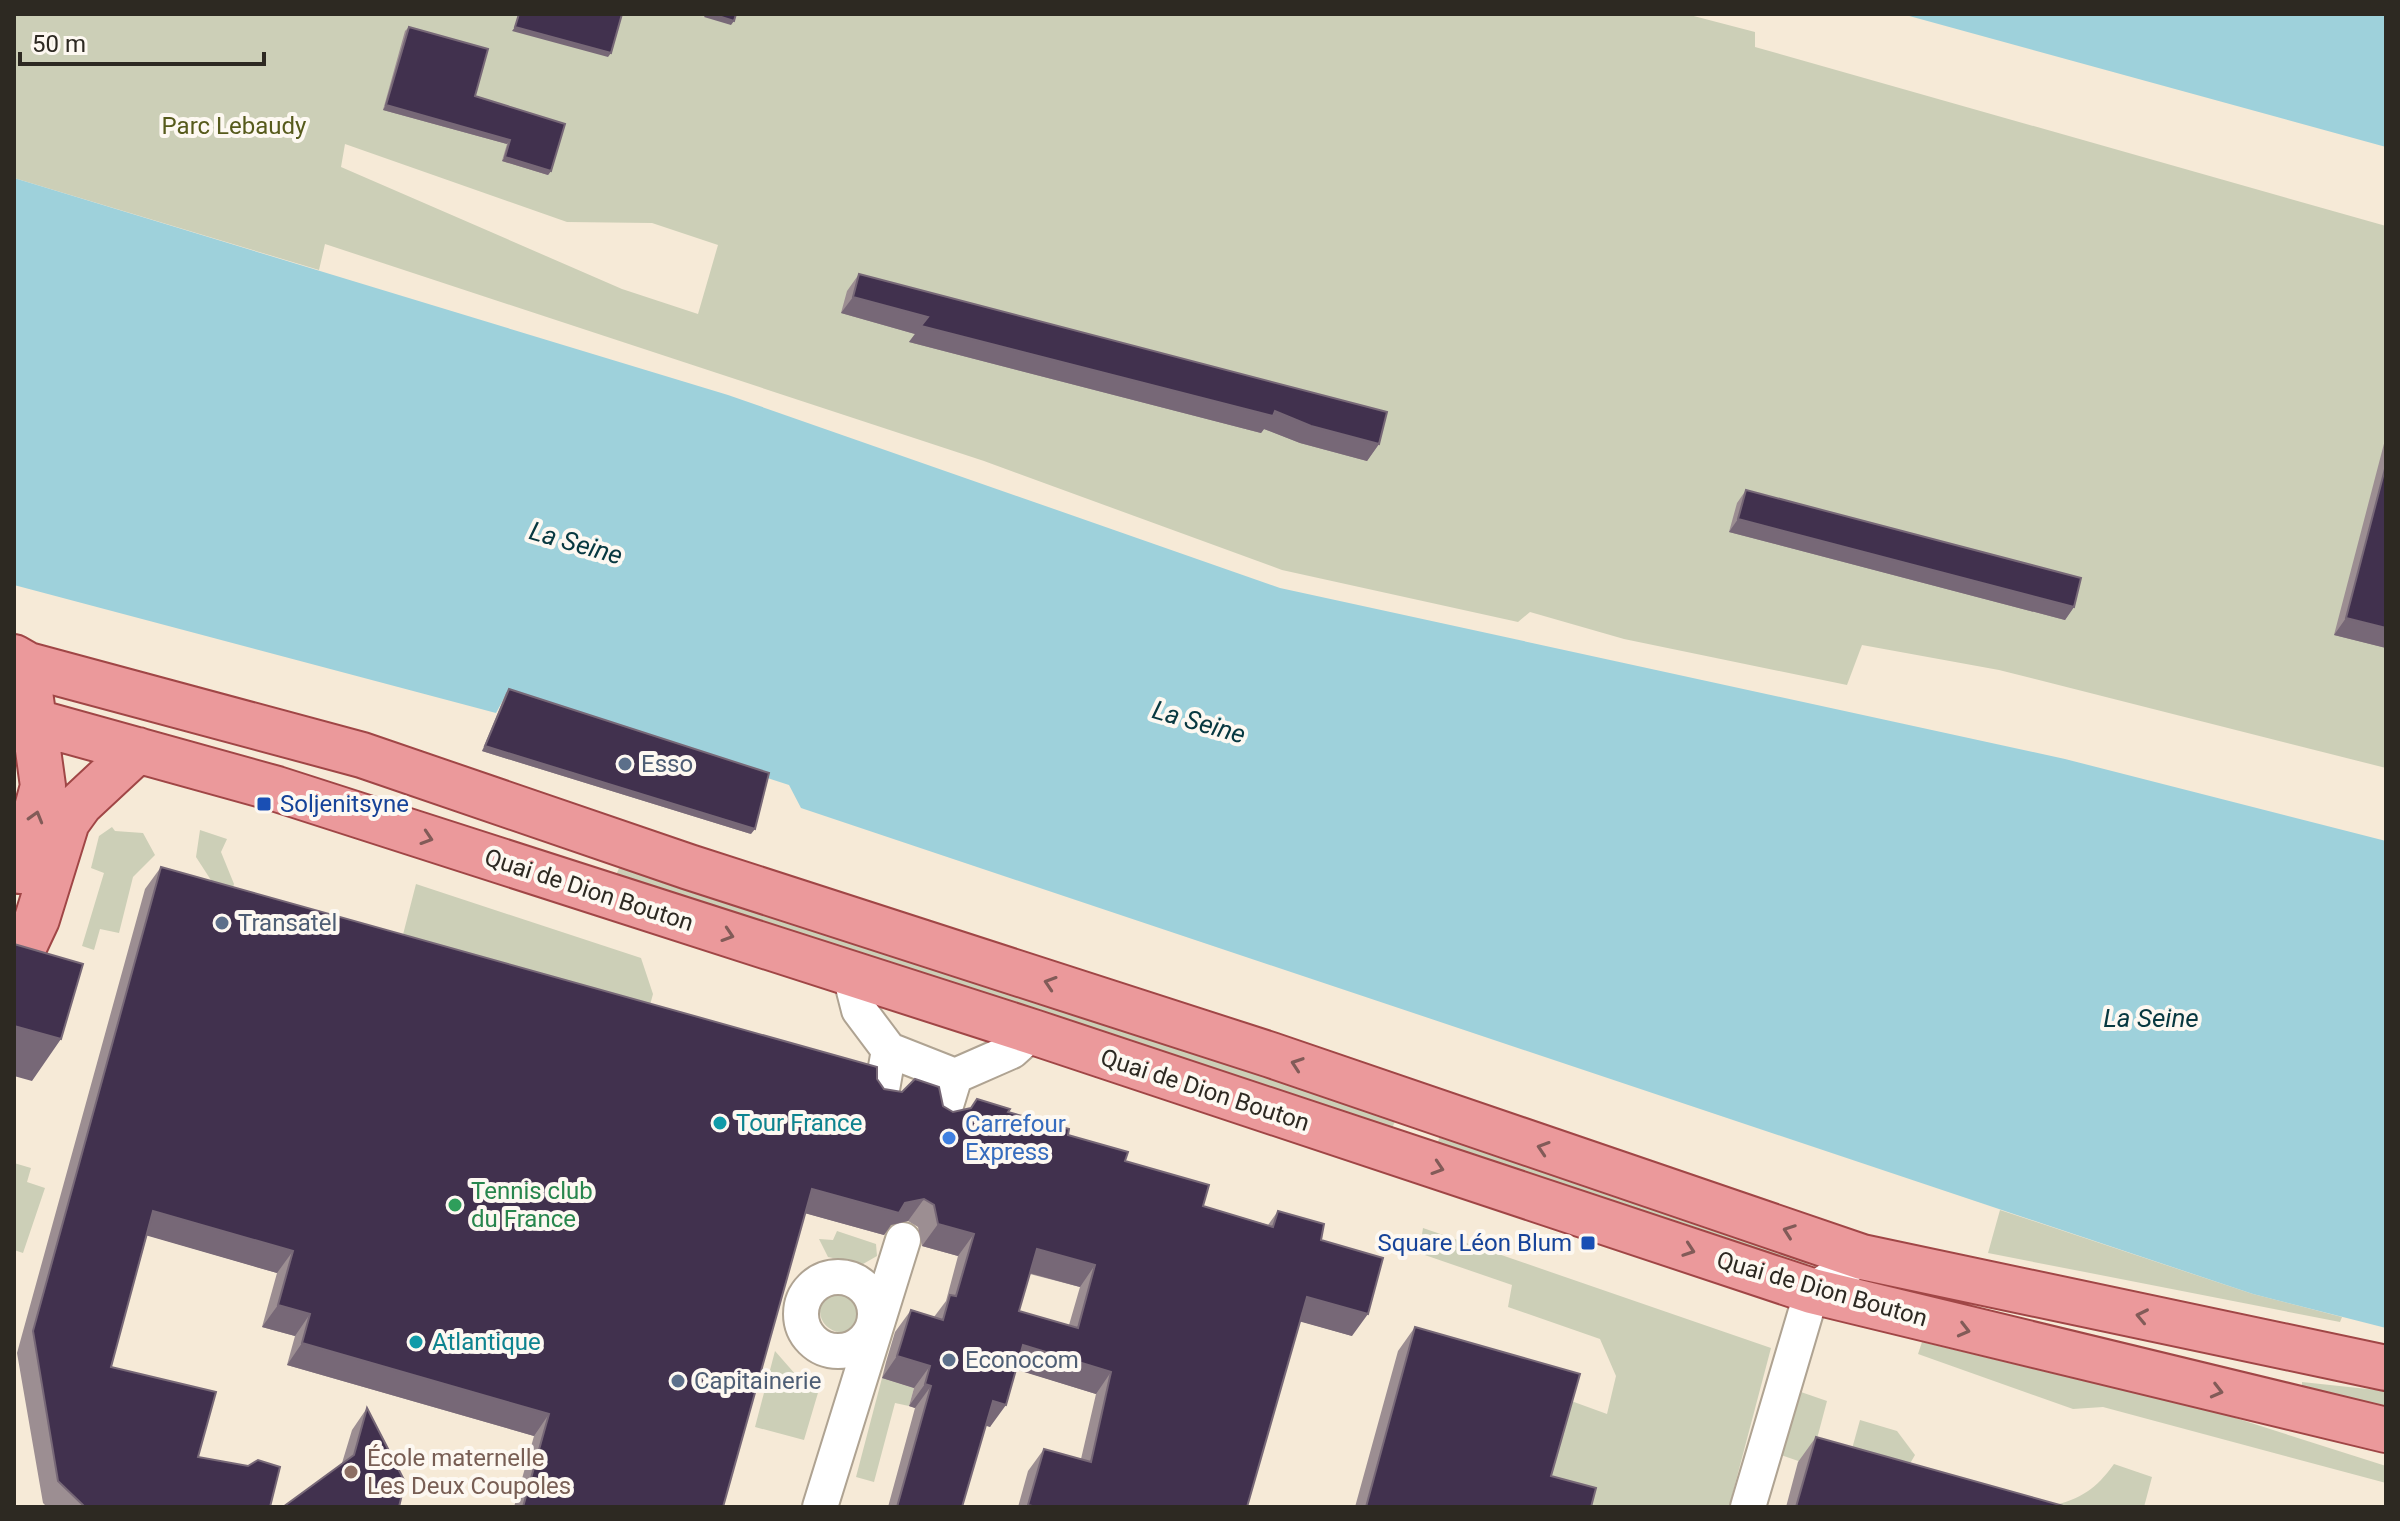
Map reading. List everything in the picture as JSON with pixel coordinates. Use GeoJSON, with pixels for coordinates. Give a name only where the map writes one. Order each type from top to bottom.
{"type":"FeatureCollection","features":[{"type":"Feature","properties":{"kind":"main road"},"geometry":{"type":"LineString","coordinates":[[14,892],[43,786],[20,726],[21,661]]}},
{"type":"Feature","properties":{"kind":"main road","name":"Quai de Dion Bouton"},"geometry":{"type":"LineString","coordinates":[[21,661],[362,755],[689,867],[1271,1055],[1862,1257],[2386,1368]]}},
{"type":"Feature","properties":{"kind":"main road","name":"Quai de Dion Bouton"},"geometry":{"type":"LineString","coordinates":[[20,726],[57,703],[82,703],[574,849],[689,867]]}},
{"type":"Feature","properties":{"kind":"main road","name":"Quai de Dion Bouton"},"geometry":{"type":"LineString","coordinates":[[20,726],[138,750],[277,789],[1033,1032],[1812,1291],[2386,1430]]}},
{"type":"Feature","properties":{"kind":"main road"},"geometry":{"type":"LineString","coordinates":[[14,968],[37,919],[67,822],[80,804],[138,750]]}},
{"type":"Feature","properties":{"kind":"main road"},"geometry":{"type":"LineString","coordinates":[[2300,1411],[2328,1438],[2386,1456]]}},
{"type":"Feature","properties":{"kind":"street"},"geometry":{"type":"LineString","coordinates":[[850,975],[859,1010],[889,1050],[955,1076],[1012,1051],[1033,1032]]}},
{"type":"Feature","properties":{"kind":"street"},"geometry":{"type":"LineString","coordinates":[[881,1095],[889,1050]]}},
{"type":"Feature","properties":{"kind":"street"},"geometry":{"type":"LineString","coordinates":[[943,1115],[955,1076]]}},
{"type":"Feature","properties":{"kind":"street"},"geometry":{"type":"LineString","coordinates":[[820,1507],[872,1330],[903,1240]]}},
{"type":"Feature","properties":{"kind":"street"},"geometry":{"type":"LineString","coordinates":[[1748,1507],[1812,1291],[1862,1257]]}},
{"type":"Feature","properties":{"kind":"green space","name":"Parc Lebaudy"},"geometry":{"type":"Polygon","coordinates":[[[14,14],[1686,14],[1755,32],[1755,47],[2386,226],[2386,768],[1999,670],[1862,645],[1847,685],[1624,639],[1530,612],[1518,622],[1282,570],[984,461],[325,244],[319,270],[14,178],[14,14]],[[345,144],[341,167],[622,289],[698,314],[718,245],[652,223],[567,222],[345,144]]]}},
{"type":"Feature","properties":{"kind":"green space"},"geometry":{"type":"Polygon","coordinates":[[[112,827],[115,831],[143,833],[155,855],[133,877],[119,933],[100,929],[94,950],[82,946],[104,873],[91,868],[99,836],[112,827]]]}},
{"type":"Feature","properties":{"kind":"green space"},"geometry":{"type":"Polygon","coordinates":[[[200,830],[227,839],[221,852],[234,884],[226,911],[218,891],[196,857],[200,830]]]}},
{"type":"Feature","properties":{"kind":"green space"},"geometry":{"type":"Polygon","coordinates":[[[620,866],[1397,1116],[1389,1136],[616,875],[620,866]]]}},
{"type":"Feature","properties":{"kind":"green space"},"geometry":{"type":"Polygon","coordinates":[[[416,884],[641,958],[653,994],[644,1027],[397,958],[416,884]]]}},
{"type":"Feature","properties":{"kind":"green space"},"geometry":{"type":"Polygon","coordinates":[[[1442,1131],[1814,1258],[1798,1272],[1434,1152],[1442,1131]]]}},
{"type":"Feature","properties":{"kind":"green space"},"geometry":{"type":"Polygon","coordinates":[[[14,1163],[31,1168],[27,1182],[45,1188],[23,1253],[14,1250],[14,1163]]]}},
{"type":"Feature","properties":{"kind":"green space"},"geometry":{"type":"Polygon","coordinates":[[[2000,1210],[2253,1294],[2342,1317],[2340,1322],[1988,1253],[2000,1210]]]}},
{"type":"Feature","properties":{"kind":"green space"},"geometry":{"type":"Polygon","coordinates":[[[1423,1228],[1771,1348],[1729,1507],[1561,1507],[1535,1500],[1563,1398],[1607,1414],[1616,1376],[1600,1339],[1508,1307],[1512,1285],[1419,1253],[1423,1228]]]}},
{"type":"Feature","properties":{"kind":"green space"},"geometry":{"type":"Polygon","coordinates":[[[837,1231],[876,1244],[877,1256],[863,1264],[828,1257],[819,1239],[833,1240],[837,1231]]]}},
{"type":"Feature","properties":{"kind":"green space"},"geometry":{"type":"Polygon","coordinates":[[[841,1290],[856,1296],[862,1311],[856,1326],[841,1332],[826,1326],[820,1311],[826,1296],[841,1290]]]}},
{"type":"Feature","properties":{"kind":"green space"},"geometry":{"type":"Polygon","coordinates":[[[1922,1342],[2226,1415],[2386,1466],[2386,1483],[2103,1407],[2073,1409],[1918,1354],[1922,1342]]]}},
{"type":"Feature","properties":{"kind":"green space"},"geometry":{"type":"Polygon","coordinates":[[[775,1351],[796,1375],[820,1386],[804,1440],[755,1427],[775,1351]]]}},
{"type":"Feature","properties":{"kind":"green space"},"geometry":{"type":"Polygon","coordinates":[[[882,1378],[914,1388],[909,1406],[895,1403],[874,1482],[856,1477],[882,1378]]]}},
{"type":"Feature","properties":{"kind":"green space"},"geometry":{"type":"Polygon","coordinates":[[[2302,1382],[2386,1391],[2386,1414],[2302,1394],[2302,1382]]]}},
{"type":"Feature","properties":{"kind":"green space"},"geometry":{"type":"Polygon","coordinates":[[[1798,1391],[1827,1401],[1810,1465],[1778,1454],[1798,1391]]]}},
{"type":"Feature","properties":{"kind":"green space"},"geometry":{"type":"Polygon","coordinates":[[[1860,1420],[1897,1431],[1915,1455],[1905,1472],[1850,1456],[1860,1420]]]}},
{"type":"Feature","properties":{"kind":"green space"},"geometry":{"type":"Polygon","coordinates":[[[2114,1464],[2152,1477],[2144,1507],[2051,1506],[2087,1492],[2114,1464]]]}},
{"type":"Feature","properties":{"kind":"water"},"geometry":{"type":"Polygon","coordinates":[[[1902,14],[2386,14],[2386,147],[1902,14]]]}},
{"type":"Feature","properties":{"kind":"water","name":"La Seine"},"geometry":{"type":"Polygon","coordinates":[[[14,178],[728,395],[1280,588],[2065,759],[2386,841],[2386,1328],[2253,1294],[801,808],[789,785],[507,693],[496,713],[14,585],[14,178]]]}},
{"type":"Feature","properties":{"kind":"building"},"geometry":{"type":"Polygon","coordinates":[[[519,14],[622,14],[611,53],[515,27],[519,14]]]}},
{"type":"Feature","properties":{"kind":"building"},"geometry":{"type":"Polygon","coordinates":[[[712,14],[736,14],[734,21],[712,14]]]}},
{"type":"Feature","properties":{"kind":"building"},"geometry":{"type":"Polygon","coordinates":[[[409,27],[488,49],[475,96],[565,124],[551,171],[505,157],[510,140],[386,105],[409,27]]]}},
{"type":"Feature","properties":{"kind":"building"},"geometry":{"type":"Polygon","coordinates":[[[859,274],[1387,412],[1379,444],[1311,426],[1275,411],[1273,416],[921,326],[928,317],[853,297],[859,274]]]}},
{"type":"Feature","properties":{"kind":"building"},"geometry":{"type":"Polygon","coordinates":[[[2386,465],[2386,628],[2346,618],[2386,465]]]}},
{"type":"Feature","properties":{"kind":"building"},"geometry":{"type":"Polygon","coordinates":[[[1746,490],[2081,578],[2074,607],[1738,519],[1746,490]]]}},
{"type":"Feature","properties":{"kind":"building","name":"Esso"},"geometry":{"type":"Polygon","coordinates":[[[509,689],[769,773],[755,829],[485,746],[509,689]]]}},
{"type":"Feature","properties":{"kind":"building"},"geometry":{"type":"Polygon","coordinates":[[[161,867],[877,1067],[877,1079],[884,1089],[902,1092],[915,1079],[939,1087],[943,1106],[953,1112],[971,1108],[977,1099],[1010,1109],[1008,1112],[1069,1129],[1068,1135],[1128,1152],[1125,1161],[1209,1185],[1203,1206],[1273,1227],[1278,1211],[1324,1224],[1321,1240],[1383,1258],[1368,1314],[1307,1297],[1247,1507],[1028,1505],[1044,1449],[1091,1462],[1111,1372],[1023,1345],[1006,1405],[993,1401],[962,1507],[897,1507],[931,1386],[925,1384],[930,1366],[897,1356],[911,1310],[943,1320],[950,1295],[956,1296],[974,1234],[938,1224],[934,1205],[924,1199],[905,1203],[899,1213],[812,1189],[723,1507],[523,1507],[549,1414],[302,1343],[310,1314],[278,1305],[293,1251],[153,1211],[111,1367],[216,1392],[198,1457],[248,1466],[258,1460],[280,1467],[270,1507],[85,1507],[58,1481],[33,1331],[161,867]],[[1037,1249],[1019,1311],[1078,1328],[1095,1265],[1037,1249]]]}},
{"type":"Feature","properties":{"kind":"building"},"geometry":{"type":"Polygon","coordinates":[[[14,944],[83,964],[61,1039],[14,1026],[14,944]]]}},
{"type":"Feature","properties":{"kind":"building"},"geometry":{"type":"Polygon","coordinates":[[[1415,1327],[1580,1374],[1551,1476],[1596,1488],[1591,1507],[1366,1507],[1415,1327]]]}},
{"type":"Feature","properties":{"kind":"building"},"geometry":{"type":"Polygon","coordinates":[[[367,1408],[405,1482],[399,1507],[283,1507],[354,1455],[367,1408]]]}},
{"type":"Feature","properties":{"kind":"building"},"geometry":{"type":"Polygon","coordinates":[[[1816,1437],[2067,1507],[1796,1507],[1816,1437]]]}},
{"type":"Feature","properties":{"kind":"place","name":"Esso"},"geometry":{"type":"Point","coordinates":[625,764]}},
{"type":"Feature","properties":{"kind":"place","name":"Soljenitsyne"},"geometry":{"type":"Point","coordinates":[264,804]}},
{"type":"Feature","properties":{"kind":"place","name":"Transatel"},"geometry":{"type":"Point","coordinates":[222,923]}},
{"type":"Feature","properties":{"kind":"place","name":"Tour France"},"geometry":{"type":"Point","coordinates":[720,1123]}},
{"type":"Feature","properties":{"kind":"place","name":"Carrefour Express"},"geometry":{"type":"Point","coordinates":[949,1138]}},
{"type":"Feature","properties":{"kind":"place","name":"Tennis club du France"},"geometry":{"type":"Point","coordinates":[455,1205]}},
{"type":"Feature","properties":{"kind":"place","name":"Square Léon Blum"},"geometry":{"type":"Point","coordinates":[1588,1243]}},
{"type":"Feature","properties":{"kind":"place","name":"Atlantique"},"geometry":{"type":"Point","coordinates":[416,1342]}},
{"type":"Feature","properties":{"kind":"place","name":"Econocom"},"geometry":{"type":"Point","coordinates":[949,1360]}},
{"type":"Feature","properties":{"kind":"place","name":"Capitainerie"},"geometry":{"type":"Point","coordinates":[678,1381]}},
{"type":"Feature","properties":{"kind":"place","name":"École maternelle Les Deux Coupoles"},"geometry":{"type":"Point","coordinates":[351,1472]}}]}
